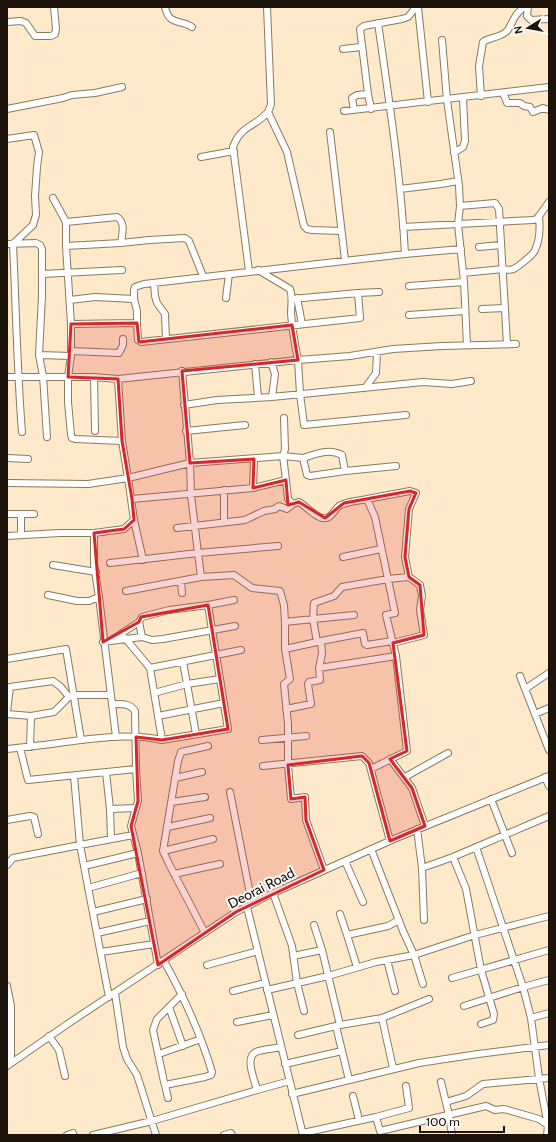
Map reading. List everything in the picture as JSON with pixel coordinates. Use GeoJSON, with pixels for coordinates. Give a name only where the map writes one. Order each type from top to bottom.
{"type":"FeatureCollection","features":[{"type":"Feature","properties":{"kind":"street"},"geometry":{"type":"LineString","coordinates":[[7,22],[21,21],[26,23],[35,36],[51,36],[55,34],[56,29],[54,7]]}},
{"type":"Feature","properties":{"kind":"street"},"geometry":{"type":"LineString","coordinates":[[165,7],[167,14],[171,19],[192,27]]}},
{"type":"Feature","properties":{"kind":"street"},"geometry":{"type":"LineString","coordinates":[[249,271],[234,146],[236,140],[242,132],[268,112],[271,104],[267,7]]}},
{"type":"Feature","properties":{"kind":"street"},"geometry":{"type":"LineString","coordinates":[[371,109],[361,47],[360,29],[364,26],[402,19],[408,16],[417,7]]}},
{"type":"Feature","properties":{"kind":"street"},"geometry":{"type":"LineString","coordinates":[[417,7],[428,102]]}},
{"type":"Feature","properties":{"kind":"street"},"geometry":{"type":"LineString","coordinates":[[481,96],[479,66],[483,42],[488,38],[498,36],[506,32],[517,13],[524,7]]}},
{"type":"Feature","properties":{"kind":"street"},"geometry":{"type":"LineString","coordinates":[[528,7],[528,16],[531,20],[549,20]]}},
{"type":"Feature","properties":{"kind":"street"},"geometry":{"type":"LineString","coordinates":[[378,23],[400,188],[405,254]]}},
{"type":"Feature","properties":{"kind":"street"},"geometry":{"type":"LineString","coordinates":[[442,40],[447,100],[458,181],[460,206],[458,224],[464,282],[467,345]]}},
{"type":"Feature","properties":{"kind":"street"},"geometry":{"type":"LineString","coordinates":[[343,49],[361,47]]}},
{"type":"Feature","properties":{"kind":"street"},"geometry":{"type":"LineString","coordinates":[[7,109],[72,95],[122,87]]}},
{"type":"Feature","properties":{"kind":"street"},"geometry":{"type":"LineString","coordinates":[[344,112],[549,87]]}},
{"type":"Feature","properties":{"kind":"street"},"geometry":{"type":"LineString","coordinates":[[502,93],[507,104],[520,103],[524,106],[530,107],[533,112],[543,108],[549,110]]}},
{"type":"Feature","properties":{"kind":"street"},"geometry":{"type":"LineString","coordinates":[[354,110],[352,98],[357,95],[368,94]]}},
{"type":"Feature","properties":{"kind":"street"},"geometry":{"type":"LineString","coordinates":[[454,153],[463,147],[465,142],[463,98]]}},
{"type":"Feature","properties":{"kind":"street"},"geometry":{"type":"LineString","coordinates":[[268,112],[287,152],[304,226],[307,230],[341,231]]}},
{"type":"Feature","properties":{"kind":"street"},"geometry":{"type":"LineString","coordinates":[[330,132],[345,260]]}},
{"type":"Feature","properties":{"kind":"street"},"geometry":{"type":"LineString","coordinates":[[7,139],[34,135],[39,152],[35,196],[36,215],[33,225],[10,244]]}},
{"type":"Feature","properties":{"kind":"street"},"geometry":{"type":"LineString","coordinates":[[201,157],[234,151]]}},
{"type":"Feature","properties":{"kind":"street"},"geometry":{"type":"LineString","coordinates":[[400,188],[458,181]]}},
{"type":"Feature","properties":{"kind":"street"},"geometry":{"type":"LineString","coordinates":[[53,198],[66,222],[71,324],[68,402],[72,438],[122,441]]}},
{"type":"Feature","properties":{"kind":"street"},"geometry":{"type":"LineString","coordinates":[[403,226],[533,220],[539,216],[549,202]]}},
{"type":"Feature","properties":{"kind":"street"},"geometry":{"type":"LineString","coordinates":[[460,206],[495,204],[499,208],[507,344]]}},
{"type":"Feature","properties":{"kind":"street"},"geometry":{"type":"LineString","coordinates":[[463,273],[503,269],[514,270],[529,258],[535,250],[540,223],[539,216]]}},
{"type":"Feature","properties":{"kind":"street"},"geometry":{"type":"LineString","coordinates":[[66,222],[117,217],[123,224],[121,243]]}},
{"type":"Feature","properties":{"kind":"street"},"geometry":{"type":"LineString","coordinates":[[66,246],[185,238],[189,240],[204,276]]}},
{"type":"Feature","properties":{"kind":"street"},"geometry":{"type":"LineString","coordinates":[[10,244],[36,243],[40,245],[42,249],[39,355],[43,376],[47,437]]}},
{"type":"Feature","properties":{"kind":"street"},"geometry":{"type":"LineString","coordinates":[[10,244],[22,432]]}},
{"type":"Feature","properties":{"kind":"street"},"geometry":{"type":"LineString","coordinates":[[479,247],[501,245]]}},
{"type":"Feature","properties":{"kind":"street"},"geometry":{"type":"LineString","coordinates":[[358,294],[359,319],[140,342],[137,311],[134,299],[135,287],[154,282],[345,260],[461,249]]}},
{"type":"Feature","properties":{"kind":"street"},"geometry":{"type":"LineString","coordinates":[[42,274],[122,270]]}},
{"type":"Feature","properties":{"kind":"street"},"geometry":{"type":"LineString","coordinates":[[258,270],[290,289],[295,299],[302,324]]}},
{"type":"Feature","properties":{"kind":"street"},"geometry":{"type":"LineString","coordinates":[[226,298],[229,274]]}},
{"type":"Feature","properties":{"kind":"street"},"geometry":{"type":"LineString","coordinates":[[154,282],[157,303],[166,314],[166,339]]}},
{"type":"Feature","properties":{"kind":"street"},"geometry":{"type":"LineString","coordinates":[[409,286],[464,282]]}},
{"type":"Feature","properties":{"kind":"street"},"geometry":{"type":"LineString","coordinates":[[295,299],[379,292]]}},
{"type":"Feature","properties":{"kind":"street"},"geometry":{"type":"LineString","coordinates":[[70,300],[94,297],[134,299]]}},
{"type":"Feature","properties":{"kind":"street"},"geometry":{"type":"LineString","coordinates":[[295,299],[291,312],[298,360],[304,426],[406,415]]}},
{"type":"Feature","properties":{"kind":"street"},"geometry":{"type":"LineString","coordinates":[[482,309],[505,308]]}},
{"type":"Feature","properties":{"kind":"street"},"geometry":{"type":"LineString","coordinates":[[409,315],[465,312]]}},
{"type":"Feature","properties":{"kind":"street"},"geometry":{"type":"LineString","coordinates":[[71,324],[137,323]]}},
{"type":"Feature","properties":{"kind":"street"},"geometry":{"type":"LineString","coordinates":[[39,355],[119,353],[123,345],[123,339]]}},
{"type":"Feature","properties":{"kind":"street"},"geometry":{"type":"LineString","coordinates":[[7,377],[43,376],[118,379],[393,349],[516,344]]}},
{"type":"Feature","properties":{"kind":"street"},"geometry":{"type":"LineString","coordinates":[[365,388],[376,373],[376,352]]}},
{"type":"Feature","properties":{"kind":"street"},"geometry":{"type":"LineString","coordinates":[[271,362],[275,374],[272,397]]}},
{"type":"Feature","properties":{"kind":"street"},"geometry":{"type":"LineString","coordinates":[[255,364],[258,397]]}},
{"type":"Feature","properties":{"kind":"street"},"geometry":{"type":"LineString","coordinates":[[182,371],[186,431],[190,463],[191,493],[201,577]]}},
{"type":"Feature","properties":{"kind":"street"},"geometry":{"type":"LineString","coordinates":[[94,377],[95,431]]}},
{"type":"Feature","properties":{"kind":"street"},"geometry":{"type":"LineString","coordinates":[[118,379],[122,441],[134,520],[143,560]]}},
{"type":"Feature","properties":{"kind":"street"},"geometry":{"type":"LineString","coordinates":[[184,405],[217,400],[272,397],[422,382],[452,384],[471,381]]}},
{"type":"Feature","properties":{"kind":"street"},"geometry":{"type":"LineString","coordinates":[[284,418],[285,449],[283,456],[288,499],[293,504]]}},
{"type":"Feature","properties":{"kind":"street"},"geometry":{"type":"LineString","coordinates":[[186,431],[245,425]]}},
{"type":"Feature","properties":{"kind":"street"},"geometry":{"type":"LineString","coordinates":[[7,483],[88,484],[128,478],[190,463],[283,456],[303,458],[335,451],[342,455],[344,471]]}},
{"type":"Feature","properties":{"kind":"street"},"geometry":{"type":"LineString","coordinates":[[7,458],[28,459]]}},
{"type":"Feature","properties":{"kind":"street"},"geometry":{"type":"LineString","coordinates":[[303,458],[307,475],[310,476],[396,466]]}},
{"type":"Feature","properties":{"kind":"street"},"geometry":{"type":"LineString","coordinates":[[253,488],[254,459]]}},
{"type":"Feature","properties":{"kind":"street"},"geometry":{"type":"LineString","coordinates":[[132,499],[253,488],[286,480]]}},
{"type":"Feature","properties":{"kind":"street"},"geometry":{"type":"LineString","coordinates":[[224,490],[224,522]]}},
{"type":"Feature","properties":{"kind":"street"},"geometry":{"type":"LineString","coordinates":[[177,528],[245,520],[264,511],[275,509],[279,506],[287,509],[293,504],[300,502],[311,511],[325,518],[330,517],[338,507],[344,503],[410,491],[416,493],[408,509],[405,557],[409,577]]}},
{"type":"Feature","properties":{"kind":"street"},"geometry":{"type":"LineString","coordinates":[[367,500],[375,517],[396,613],[386,615],[396,656],[407,751],[371,769]]}},
{"type":"Feature","properties":{"kind":"street"},"geometry":{"type":"LineString","coordinates":[[7,514],[34,514]]}},
{"type":"Feature","properties":{"kind":"street"},"geometry":{"type":"LineString","coordinates":[[21,514],[21,535]]}},
{"type":"Feature","properties":{"kind":"street"},"geometry":{"type":"LineString","coordinates":[[7,536],[94,533],[124,529],[134,520]]}},
{"type":"Feature","properties":{"kind":"street"},"geometry":{"type":"LineString","coordinates":[[94,533],[98,597],[106,641],[116,737]]}},
{"type":"Feature","properties":{"kind":"street"},"geometry":{"type":"LineString","coordinates":[[110,563],[278,546]]}},
{"type":"Feature","properties":{"kind":"street"},"geometry":{"type":"LineString","coordinates":[[343,557],[381,549]]}},
{"type":"Feature","properties":{"kind":"street"},"geometry":{"type":"LineString","coordinates":[[53,565],[96,572]]}},
{"type":"Feature","properties":{"kind":"street"},"geometry":{"type":"LineString","coordinates":[[126,591],[201,577],[234,575],[252,588],[280,591],[284,605],[286,622],[285,649],[290,679],[284,684],[291,799],[305,797],[306,820],[324,870]]}},
{"type":"Feature","properties":{"kind":"street"},"geometry":{"type":"LineString","coordinates":[[285,649],[319,642],[363,633],[365,644],[367,646],[424,635],[420,610],[422,596],[420,585],[409,577],[388,579],[342,587],[334,596],[314,603],[313,619],[319,642],[322,654],[319,668],[320,680],[309,682],[308,684],[310,704],[286,709]]}},
{"type":"Feature","properties":{"kind":"street"},"geometry":{"type":"LineString","coordinates":[[181,581],[182,593]]}},
{"type":"Feature","properties":{"kind":"street"},"geometry":{"type":"LineString","coordinates":[[48,595],[77,601],[89,601],[98,597]]}},
{"type":"Feature","properties":{"kind":"street"},"geometry":{"type":"LineString","coordinates":[[142,637],[140,622],[142,617],[162,611],[234,600]]}},
{"type":"Feature","properties":{"kind":"street"},"geometry":{"type":"LineString","coordinates":[[7,749],[104,737],[136,737],[162,740],[228,729],[208,605]]}},
{"type":"Feature","properties":{"kind":"street"},"geometry":{"type":"LineString","coordinates":[[286,622],[354,615]]}},
{"type":"Feature","properties":{"kind":"street"},"geometry":{"type":"LineString","coordinates":[[106,641],[140,622]]}},
{"type":"Feature","properties":{"kind":"street"},"geometry":{"type":"LineString","coordinates":[[106,641],[142,637],[152,640],[235,626]]}},
{"type":"Feature","properties":{"kind":"street"},"geometry":{"type":"LineString","coordinates":[[125,638],[150,668],[162,740]]}},
{"type":"Feature","properties":{"kind":"street"},"geometry":{"type":"LineString","coordinates":[[7,659],[66,649],[71,696],[81,740]]}},
{"type":"Feature","properties":{"kind":"street"},"geometry":{"type":"LineString","coordinates":[[150,668],[241,650]]}},
{"type":"Feature","properties":{"kind":"street"},"geometry":{"type":"LineString","coordinates":[[319,668],[396,656]]}},
{"type":"Feature","properties":{"kind":"street"},"geometry":{"type":"LineString","coordinates":[[183,662],[196,734]]}},
{"type":"Feature","properties":{"kind":"street"},"geometry":{"type":"LineString","coordinates":[[525,689],[549,673]]}},
{"type":"Feature","properties":{"kind":"street"},"geometry":{"type":"LineString","coordinates":[[520,676],[548,745]]}},
{"type":"Feature","properties":{"kind":"street"},"geometry":{"type":"LineString","coordinates":[[154,693],[187,684],[220,679]]}},
{"type":"Feature","properties":{"kind":"street"},"geometry":{"type":"LineString","coordinates":[[71,696],[53,681],[10,687],[7,713],[31,716],[54,712],[71,696],[111,695]]}},
{"type":"Feature","properties":{"kind":"street"},"geometry":{"type":"LineString","coordinates":[[158,716],[224,703]]}},
{"type":"Feature","properties":{"kind":"street"},"geometry":{"type":"LineString","coordinates":[[112,704],[127,704],[135,711],[138,801],[131,826],[142,873],[158,965]]}},
{"type":"Feature","properties":{"kind":"street"},"geometry":{"type":"LineString","coordinates":[[535,714],[549,708]]}},
{"type":"Feature","properties":{"kind":"street"},"geometry":{"type":"LineString","coordinates":[[30,747],[31,716]]}},
{"type":"Feature","properties":{"kind":"street"},"geometry":{"type":"LineString","coordinates":[[262,740],[306,736]]}},
{"type":"Feature","properties":{"kind":"street"},"geometry":{"type":"LineString","coordinates":[[205,933],[163,851],[175,778],[181,752],[208,746]]}},
{"type":"Feature","properties":{"kind":"street"},"geometry":{"type":"LineString","coordinates":[[20,748],[28,780],[136,769]]}},
{"type":"Feature","properties":{"kind":"street"},"geometry":{"type":"LineString","coordinates":[[405,777],[448,753]]}},
{"type":"Feature","properties":{"kind":"street"},"geometry":{"type":"LineString","coordinates":[[263,766],[288,765],[362,756],[369,763],[371,769],[390,841]]}},
{"type":"Feature","properties":{"kind":"street"},"geometry":{"type":"LineString","coordinates":[[390,759],[412,788],[425,826]]}},
{"type":"Feature","properties":{"kind":"street"},"geometry":{"type":"LineString","coordinates":[[106,772],[111,838]]}},
{"type":"Feature","properties":{"kind":"street"},"geometry":{"type":"LineString","coordinates":[[175,778],[202,772]]}},
{"type":"Feature","properties":{"kind":"street"},"geometry":{"type":"LineString","coordinates":[[74,776],[80,845],[109,997]]}},
{"type":"Feature","properties":{"kind":"street"},"geometry":{"type":"LineString","coordinates":[[547,776],[549,786]]}},
{"type":"Feature","properties":{"kind":"street","name":"Deorai Road"},"geometry":{"type":"LineString","coordinates":[[9,1064],[236,912],[249,905],[417,829],[547,776]]}},
{"type":"Feature","properties":{"kind":"street"},"geometry":{"type":"LineString","coordinates":[[230,792],[258,951],[303,1134],[409,1108],[406,1086]]}},
{"type":"Feature","properties":{"kind":"street"},"geometry":{"type":"LineString","coordinates":[[172,802],[205,797]]}},
{"type":"Feature","properties":{"kind":"street"},"geometry":{"type":"LineString","coordinates":[[491,799],[512,853]]}},
{"type":"Feature","properties":{"kind":"street"},"geometry":{"type":"LineString","coordinates":[[110,809],[136,808]]}},
{"type":"Feature","properties":{"kind":"street"},"geometry":{"type":"LineString","coordinates":[[7,820],[30,816],[34,817],[38,834]]}},
{"type":"Feature","properties":{"kind":"street"},"geometry":{"type":"LineString","coordinates":[[422,868],[453,858],[549,816]]}},
{"type":"Feature","properties":{"kind":"street"},"geometry":{"type":"LineString","coordinates":[[168,827],[210,818]]}},
{"type":"Feature","properties":{"kind":"street"},"geometry":{"type":"LineString","coordinates":[[417,829],[422,868],[424,920]]}},
{"type":"Feature","properties":{"kind":"street"},"geometry":{"type":"LineString","coordinates":[[7,865],[13,858],[133,835]]}},
{"type":"Feature","properties":{"kind":"street"},"geometry":{"type":"LineString","coordinates":[[163,851],[213,839]]}},
{"type":"Feature","properties":{"kind":"street"},"geometry":{"type":"LineString","coordinates":[[476,847],[513,961],[523,987],[531,1018],[539,1078],[547,1110],[549,1126],[547,1135]]}},
{"type":"Feature","properties":{"kind":"street"},"geometry":{"type":"LineString","coordinates":[[371,849],[414,955],[423,984]]}},
{"type":"Feature","properties":{"kind":"street"},"geometry":{"type":"LineString","coordinates":[[84,866],[138,853]]}},
{"type":"Feature","properties":{"kind":"street"},"geometry":{"type":"LineString","coordinates":[[453,858],[466,888],[481,970],[494,1018],[481,1024]]}},
{"type":"Feature","properties":{"kind":"street"},"geometry":{"type":"LineString","coordinates":[[345,861],[363,902]]}},
{"type":"Feature","properties":{"kind":"street"},"geometry":{"type":"LineString","coordinates":[[174,874],[220,864]]}},
{"type":"Feature","properties":{"kind":"street"},"geometry":{"type":"LineString","coordinates":[[88,888],[142,873]]}},
{"type":"Feature","properties":{"kind":"street"},"geometry":{"type":"LineString","coordinates":[[273,893],[292,946],[297,983],[304,1011]]}},
{"type":"Feature","properties":{"kind":"street"},"geometry":{"type":"LineString","coordinates":[[93,912],[147,899]]}},
{"type":"Feature","properties":{"kind":"street"},"geometry":{"type":"LineString","coordinates":[[340,914],[357,967]]}},
{"type":"Feature","properties":{"kind":"street"},"geometry":{"type":"LineString","coordinates":[[267,990],[328,976],[357,967],[414,955],[475,935],[549,916]]}},
{"type":"Feature","properties":{"kind":"street"},"geometry":{"type":"LineString","coordinates":[[347,935],[388,926],[399,920]]}},
{"type":"Feature","properties":{"kind":"street"},"geometry":{"type":"LineString","coordinates":[[97,933],[150,921]]}},
{"type":"Feature","properties":{"kind":"street"},"geometry":{"type":"LineString","coordinates":[[314,926],[322,950],[328,976],[342,1052],[349,1080]]}},
{"type":"Feature","properties":{"kind":"street"},"geometry":{"type":"LineString","coordinates":[[101,952],[154,944]]}},
{"type":"Feature","properties":{"kind":"street"},"geometry":{"type":"LineString","coordinates":[[293,956],[322,950]]}},
{"type":"Feature","properties":{"kind":"street"},"geometry":{"type":"LineString","coordinates":[[452,978],[549,950]]}},
{"type":"Feature","properties":{"kind":"street"},"geometry":{"type":"LineString","coordinates":[[207,965],[258,951]]}},
{"type":"Feature","properties":{"kind":"street"},"geometry":{"type":"LineString","coordinates":[[387,960],[395,991]]}},
{"type":"Feature","properties":{"kind":"street"},"geometry":{"type":"LineString","coordinates":[[164,961],[182,994],[201,1039],[212,1072],[211,1075],[165,1085]]}},
{"type":"Feature","properties":{"kind":"street"},"geometry":{"type":"LineString","coordinates":[[464,1006],[549,980]]}},
{"type":"Feature","properties":{"kind":"street"},"geometry":{"type":"LineString","coordinates":[[233,991],[265,983]]}},
{"type":"Feature","properties":{"kind":"street"},"geometry":{"type":"LineString","coordinates":[[7,986],[11,1006],[9,1064]]}},
{"type":"Feature","properties":{"kind":"street"},"geometry":{"type":"LineString","coordinates":[[115,993],[123,1047],[127,1059],[137,1075],[156,1135]]}},
{"type":"Feature","properties":{"kind":"street"},"geometry":{"type":"LineString","coordinates":[[168,1098],[153,1030],[157,1019],[182,994]]}},
{"type":"Feature","properties":{"kind":"street"},"geometry":{"type":"LineString","coordinates":[[298,1034],[338,1025],[382,1018],[429,999]]}},
{"type":"Feature","properties":{"kind":"street"},"geometry":{"type":"LineString","coordinates":[[169,1007],[183,1046]]}},
{"type":"Feature","properties":{"kind":"street"},"geometry":{"type":"LineString","coordinates":[[531,1018],[549,1013]]}},
{"type":"Feature","properties":{"kind":"street"},"geometry":{"type":"LineString","coordinates":[[237,1022],[273,1015]]}},
{"type":"Feature","properties":{"kind":"street"},"geometry":{"type":"LineString","coordinates":[[382,1018],[393,1068]]}},
{"type":"Feature","properties":{"kind":"street"},"geometry":{"type":"LineString","coordinates":[[49,1036],[59,1050],[65,1076]]}},
{"type":"Feature","properties":{"kind":"street"},"geometry":{"type":"LineString","coordinates":[[159,1054],[201,1039]]}},
{"type":"Feature","properties":{"kind":"street"},"geometry":{"type":"LineString","coordinates":[[292,1094],[393,1068],[419,1063],[549,1045]]}},
{"type":"Feature","properties":{"kind":"street"},"geometry":{"type":"LineString","coordinates":[[258,1090],[250,1062],[251,1056],[255,1052],[281,1047]]}},
{"type":"Feature","properties":{"kind":"street"},"geometry":{"type":"LineString","coordinates":[[285,1064],[342,1052]]}},
{"type":"Feature","properties":{"kind":"street"},"geometry":{"type":"LineString","coordinates":[[446,1102],[466,1096],[483,1084],[549,1078]]}},
{"type":"Feature","properties":{"kind":"street"},"geometry":{"type":"LineString","coordinates":[[93,1135],[120,1132],[152,1121],[290,1082]]}},
{"type":"Feature","properties":{"kind":"street"},"geometry":{"type":"LineString","coordinates":[[440,1082],[449,1115],[452,1135]]}},
{"type":"Feature","properties":{"kind":"street"},"geometry":{"type":"LineString","coordinates":[[353,1096],[358,1120]]}},
{"type":"Feature","properties":{"kind":"street"},"geometry":{"type":"LineString","coordinates":[[376,1117],[380,1131],[486,1106],[495,1110],[504,1109],[539,1118],[549,1126]]}},
{"type":"Feature","properties":{"kind":"street"},"geometry":{"type":"LineString","coordinates":[[224,1135],[231,1133],[232,1135]]}},
{"type":"Feature","properties":{"kind":"highlighted area"},"geometry":{"type":"Polygon","coordinates":[[[137,323],[139,342],[292,325],[298,360],[182,371],[190,463],[254,459],[253,488],[286,480],[288,505],[299,502],[325,518],[344,503],[410,491],[416,493],[409,509],[405,557],[409,577],[420,585],[424,635],[393,643],[407,751],[390,759],[412,788],[425,826],[390,841],[369,763],[362,756],[288,765],[291,799],[305,797],[306,820],[324,870],[236,912],[158,965],[131,826],[138,801],[136,737],[162,740],[228,729],[208,605],[141,617],[139,622],[103,642],[94,533],[124,529],[134,520],[132,499],[122,441],[118,379],[68,377],[71,324],[137,323]]]}}]}
